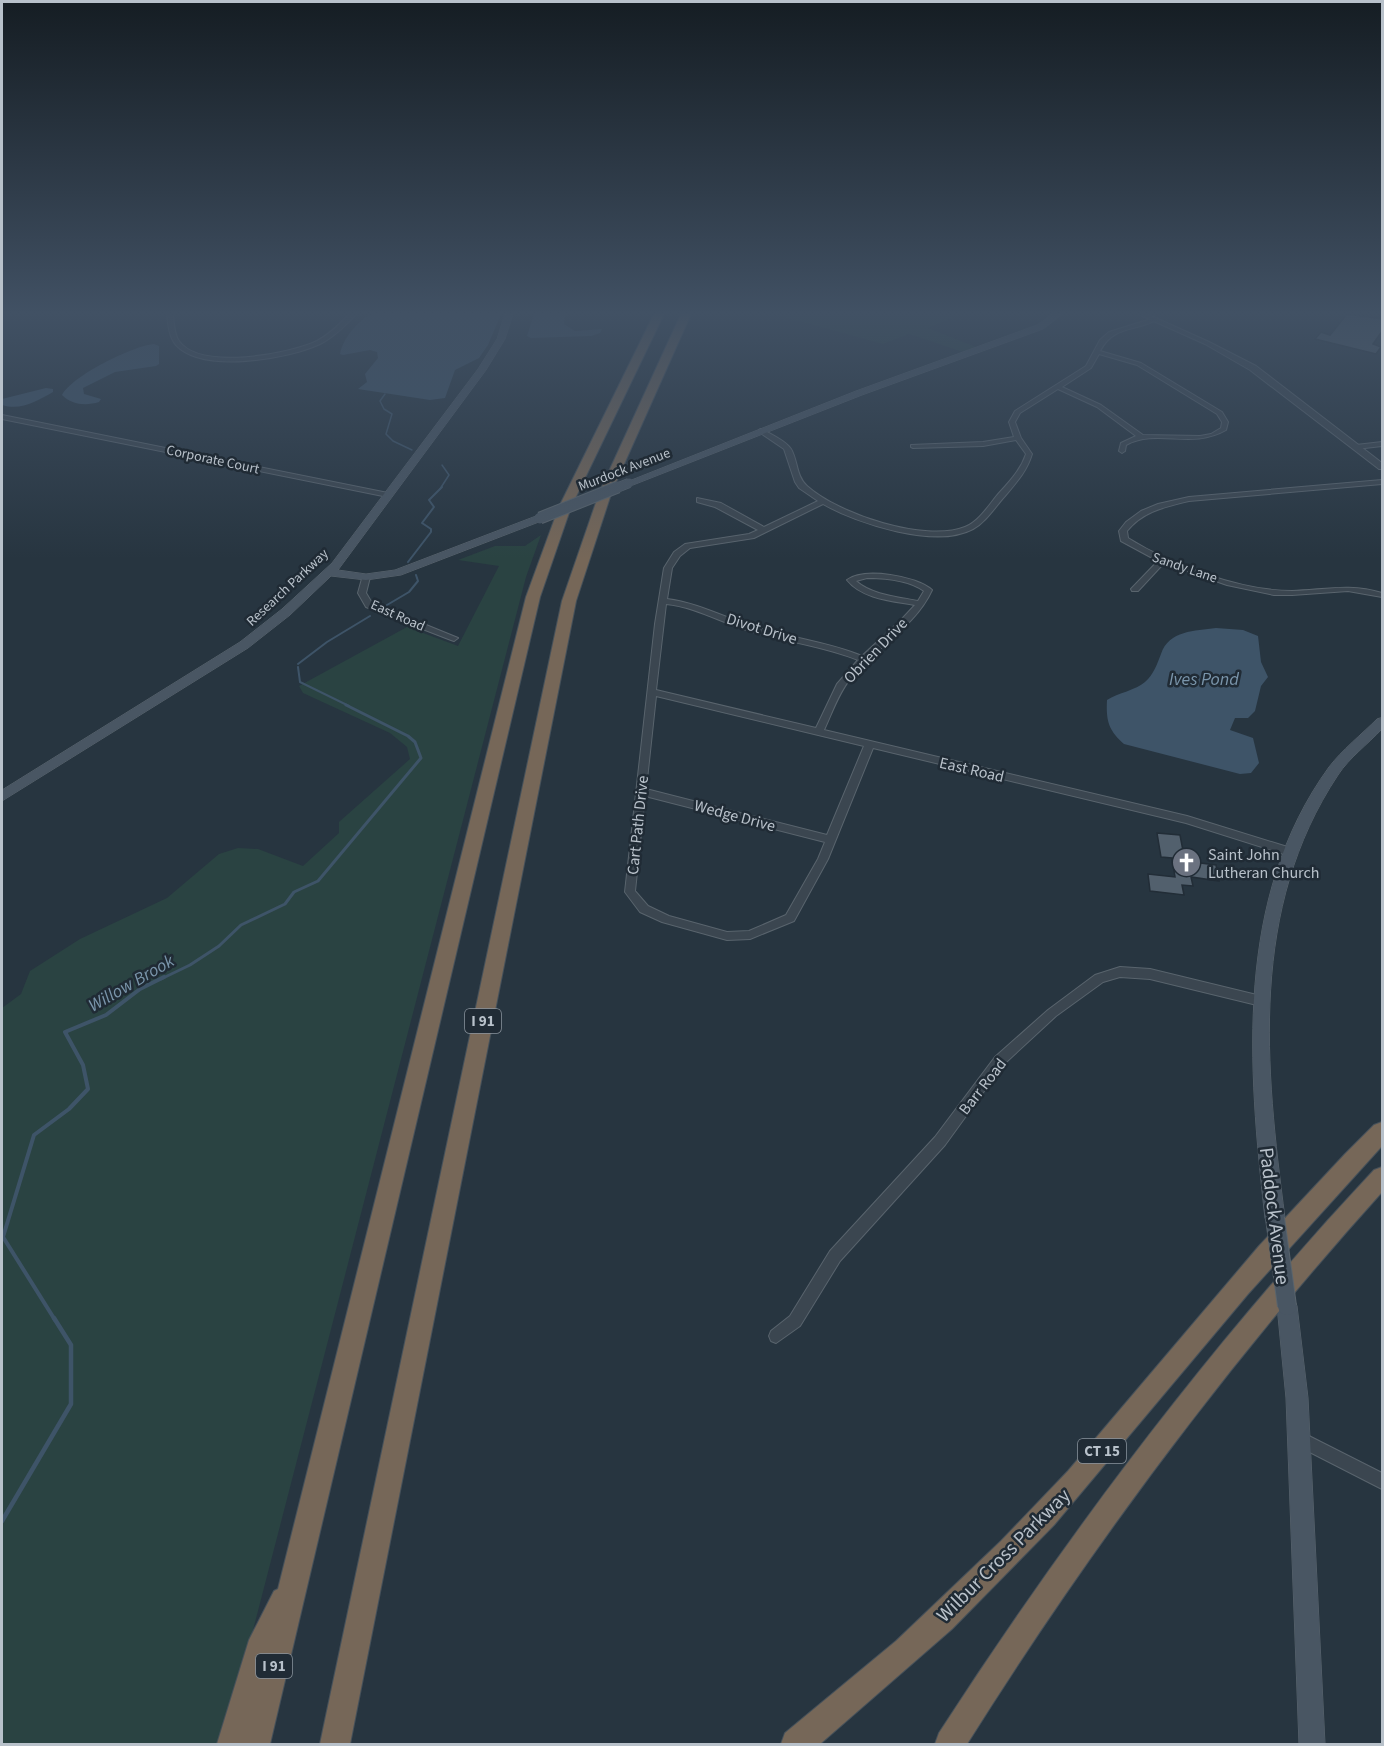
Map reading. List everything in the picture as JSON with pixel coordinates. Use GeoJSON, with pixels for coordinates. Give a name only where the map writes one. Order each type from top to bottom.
{"type":"FeatureCollection","features":[{"type":"Feature","properties":{"kind":"highway","name":"I 91"},"geometry":{"type":"LineString","coordinates":[[255,1744],[533,597],[566,507],[620,395]]}},
{"type":"Feature","properties":{"kind":"highway","name":"I 91"},"geometry":{"type":"LineString","coordinates":[[335,1744],[569,601],[583,550],[602,500],[649,395]]}},
{"type":"Feature","properties":{"kind":"highway","name":"Wilbur Cross Parkway"},"geometry":{"type":"LineString","coordinates":[[796,1744],[922,1635],[1047,1512],[1097,1456],[1200,1331],[1333,1182],[1383,1132]]}},
{"type":"Feature","properties":{"kind":"highway","name":"CT 15"},"geometry":{"type":"LineString","coordinates":[[950,1744],[1063,1574],[1179,1415],[1296,1271],[1383,1177]]}},
{"type":"Feature","properties":{"kind":"highway"},"geometry":{"type":"LineString","coordinates":[[232,1744],[264,1640],[293,1587]]}},
{"type":"Feature","properties":{"kind":"main road","name":"Research Parkway"},"geometry":{"type":"LineString","coordinates":[[2,796],[244,645],[286,612],[329,572],[463,395]]}},
{"type":"Feature","properties":{"kind":"main road","name":"Murdock Avenue"},"geometry":{"type":"LineString","coordinates":[[329,572],[366,577],[408,570],[856,395]]}},
{"type":"Feature","properties":{"kind":"main road","name":"Paddock Avenue"},"geometry":{"type":"LineString","coordinates":[[1312,1744],[1299,1439],[1287,1306],[1262,1103],[1261,1001],[1270,928],[1290,852],[1304,819],[1327,781],[1354,747],[1383,722]]}},
{"type":"Feature","properties":{"kind":"street"},"geometry":{"type":"LineString","coordinates":[[761,431],[787,448],[794,473],[803,487],[824,501],[857,517],[916,533],[937,535],[970,528],[1026,466],[1029,454],[1018,438],[1012,422],[1017,411],[1044,395]]}},
{"type":"Feature","properties":{"kind":"street"},"geometry":{"type":"LineString","coordinates":[[1076,395],[1099,406],[1143,438]]}},
{"type":"Feature","properties":{"kind":"street"},"geometry":{"type":"LineString","coordinates":[[1122,451],[1123,444],[1127,441],[1143,438],[1204,438],[1217,435],[1224,429],[1225,422],[1220,413],[1191,395]]}},
{"type":"Feature","properties":{"kind":"street"},"geometry":{"type":"LineString","coordinates":[[1288,395],[1383,467]]}},
{"type":"Feature","properties":{"kind":"street","name":"Corporate Court"},"geometry":{"type":"LineString","coordinates":[[2,417],[388,495]]}},
{"type":"Feature","properties":{"kind":"street"},"geometry":{"type":"LineString","coordinates":[[913,446],[983,444],[1018,438]]}},
{"type":"Feature","properties":{"kind":"street"},"geometry":{"type":"LineString","coordinates":[[1356,447],[1383,444]]}},
{"type":"Feature","properties":{"kind":"street","name":"Sandy Lane"},"geometry":{"type":"LineString","coordinates":[[1383,482],[1188,499],[1158,506],[1132,517],[1123,531],[1124,539],[1138,549],[1163,560],[1265,591],[1292,593],[1344,587],[1383,595]]}},
{"type":"Feature","properties":{"kind":"street"},"geometry":{"type":"LineString","coordinates":[[700,500],[718,505],[764,530]]}},
{"type":"Feature","properties":{"kind":"street","name":"Cart Path Drive"},"geometry":{"type":"LineString","coordinates":[[824,501],[738,540],[688,546],[677,554],[668,568],[662,601],[630,892],[645,909],[666,919],[727,936],[750,935],[790,918],[823,859],[869,745]]}},
{"type":"Feature","properties":{"kind":"street"},"geometry":{"type":"LineString","coordinates":[[1135,589],[1163,560]]}},
{"type":"Feature","properties":{"kind":"street","name":"Obrien Drive"},"geometry":{"type":"LineString","coordinates":[[819,732],[837,692],[862,659],[921,604],[928,590],[921,585],[870,575],[857,576],[851,580],[855,586],[866,590],[921,604]]}},
{"type":"Feature","properties":{"kind":"street","name":"East Road"},"geometry":{"type":"LineString","coordinates":[[366,577],[362,593],[369,604],[454,638]]}},
{"type":"Feature","properties":{"kind":"street","name":"Divot Drive"},"geometry":{"type":"LineString","coordinates":[[662,601],[691,604],[736,624],[843,650],[862,659]]}},
{"type":"Feature","properties":{"kind":"street","name":"East Road"},"geometry":{"type":"LineString","coordinates":[[652,692],[1187,820],[1290,852]]}},
{"type":"Feature","properties":{"kind":"street","name":"Wedge Drive"},"geometry":{"type":"LineString","coordinates":[[640,790],[831,840]]}},
{"type":"Feature","properties":{"kind":"street","name":"Barr Road"},"geometry":{"type":"LineString","coordinates":[[776,1336],[795,1321],[835,1256],[940,1141],[999,1061],[1052,1013],[1099,978],[1120,972],[1150,974],[1261,1001]]}},
{"type":"Feature","properties":{"kind":"street"},"geometry":{"type":"LineString","coordinates":[[1299,1439],[1383,1481]]}},
{"type":"Feature","properties":{"kind":"green space"},"geometry":{"type":"Polygon","coordinates":[[[541,535],[526,577],[238,1688],[217,1744],[2,1744],[2,1008],[21,994],[30,971],[80,939],[167,898],[219,854],[238,848],[258,849],[303,866],[339,833],[339,822],[410,759],[407,747],[390,733],[303,693],[299,686],[407,627],[458,646],[499,566],[458,560],[495,546],[525,546],[541,535]]]}},
{"type":"Feature","properties":{"kind":"water"},"geometry":{"type":"Polygon","coordinates":[[[16,395],[47,395],[16,407],[2,405],[2,399],[16,395]]]}},
{"type":"Feature","properties":{"kind":"water"},"geometry":{"type":"Polygon","coordinates":[[[63,395],[89,395],[101,399],[99,402],[89,404],[70,401],[63,395]]]}},
{"type":"Feature","properties":{"kind":"water"},"geometry":{"type":"Polygon","coordinates":[[[400,395],[446,395],[445,398],[430,400],[400,395]]]}},
{"type":"Feature","properties":{"kind":"water","name":"Ives Pond"},"geometry":{"type":"Polygon","coordinates":[[[1216,628],[1243,630],[1258,636],[1261,662],[1268,677],[1261,686],[1255,711],[1248,718],[1235,718],[1230,730],[1253,738],[1259,763],[1251,773],[1240,774],[1124,744],[1114,734],[1108,719],[1107,700],[1145,682],[1170,640],[1191,631],[1216,628]]]}},
{"type":"Feature","properties":{"kind":"building","name":"Saint John Lutheran Church"},"geometry":{"type":"Polygon","coordinates":[[[1157,833],[1180,835],[1185,861],[1216,865],[1219,881],[1191,877],[1193,886],[1182,885],[1184,895],[1150,891],[1148,874],[1175,877],[1172,858],[1161,857],[1157,833]]]}},
{"type":"Feature","properties":{"kind":"waterway","name":"Willow Brook"},"geometry":{"type":"LineString","coordinates":[[384,395],[380,401],[384,409],[392,414],[386,434],[393,441],[412,450]]}},
{"type":"Feature","properties":{"kind":"waterway","name":"Willow Brook"},"geometry":{"type":"LineString","coordinates":[[440,489],[449,475],[442,465]]}},
{"type":"Feature","properties":{"kind":"waterway","name":"Willow Brook"},"geometry":{"type":"LineString","coordinates":[[408,562],[431,532],[431,529],[422,523],[434,507],[429,500],[440,489]]}},
{"type":"Feature","properties":{"kind":"waterway","name":"Willow Brook"},"geometry":{"type":"LineString","coordinates":[[387,605],[409,592],[418,581],[416,575]]}},
{"type":"Feature","properties":{"kind":"waterway","name":"Willow Brook"},"geometry":{"type":"LineString","coordinates":[[298,664],[327,642],[370,616]]}},
{"type":"Feature","properties":{"kind":"waterway","name":"Willow Brook"},"geometry":{"type":"LineString","coordinates":[[298,667],[300,682],[349,706]]}},
{"type":"Feature","properties":{"kind":"waterway","name":"Willow Brook"},"geometry":{"type":"LineString","coordinates":[[161,979],[190,965],[219,946],[241,925],[285,904],[294,892],[318,881],[421,758],[415,742],[408,736],[346,705]]}},
{"type":"Feature","properties":{"kind":"waterway","name":"Willow Brook"},"geometry":{"type":"LineString","coordinates":[[55,1320],[3,1237],[34,1135],[69,1109],[88,1089],[83,1065],[65,1032],[106,1015],[140,989],[164,977]]}},
{"type":"Feature","properties":{"kind":"waterway","name":"Willow Brook"},"geometry":{"type":"LineString","coordinates":[[2,1521],[71,1404],[71,1345],[54,1318]]}},
{"type":"Feature","properties":{"kind":"place","name":"Saint John Lutheran Church"},"geometry":{"type":"Point","coordinates":[1187,863]}}]}
